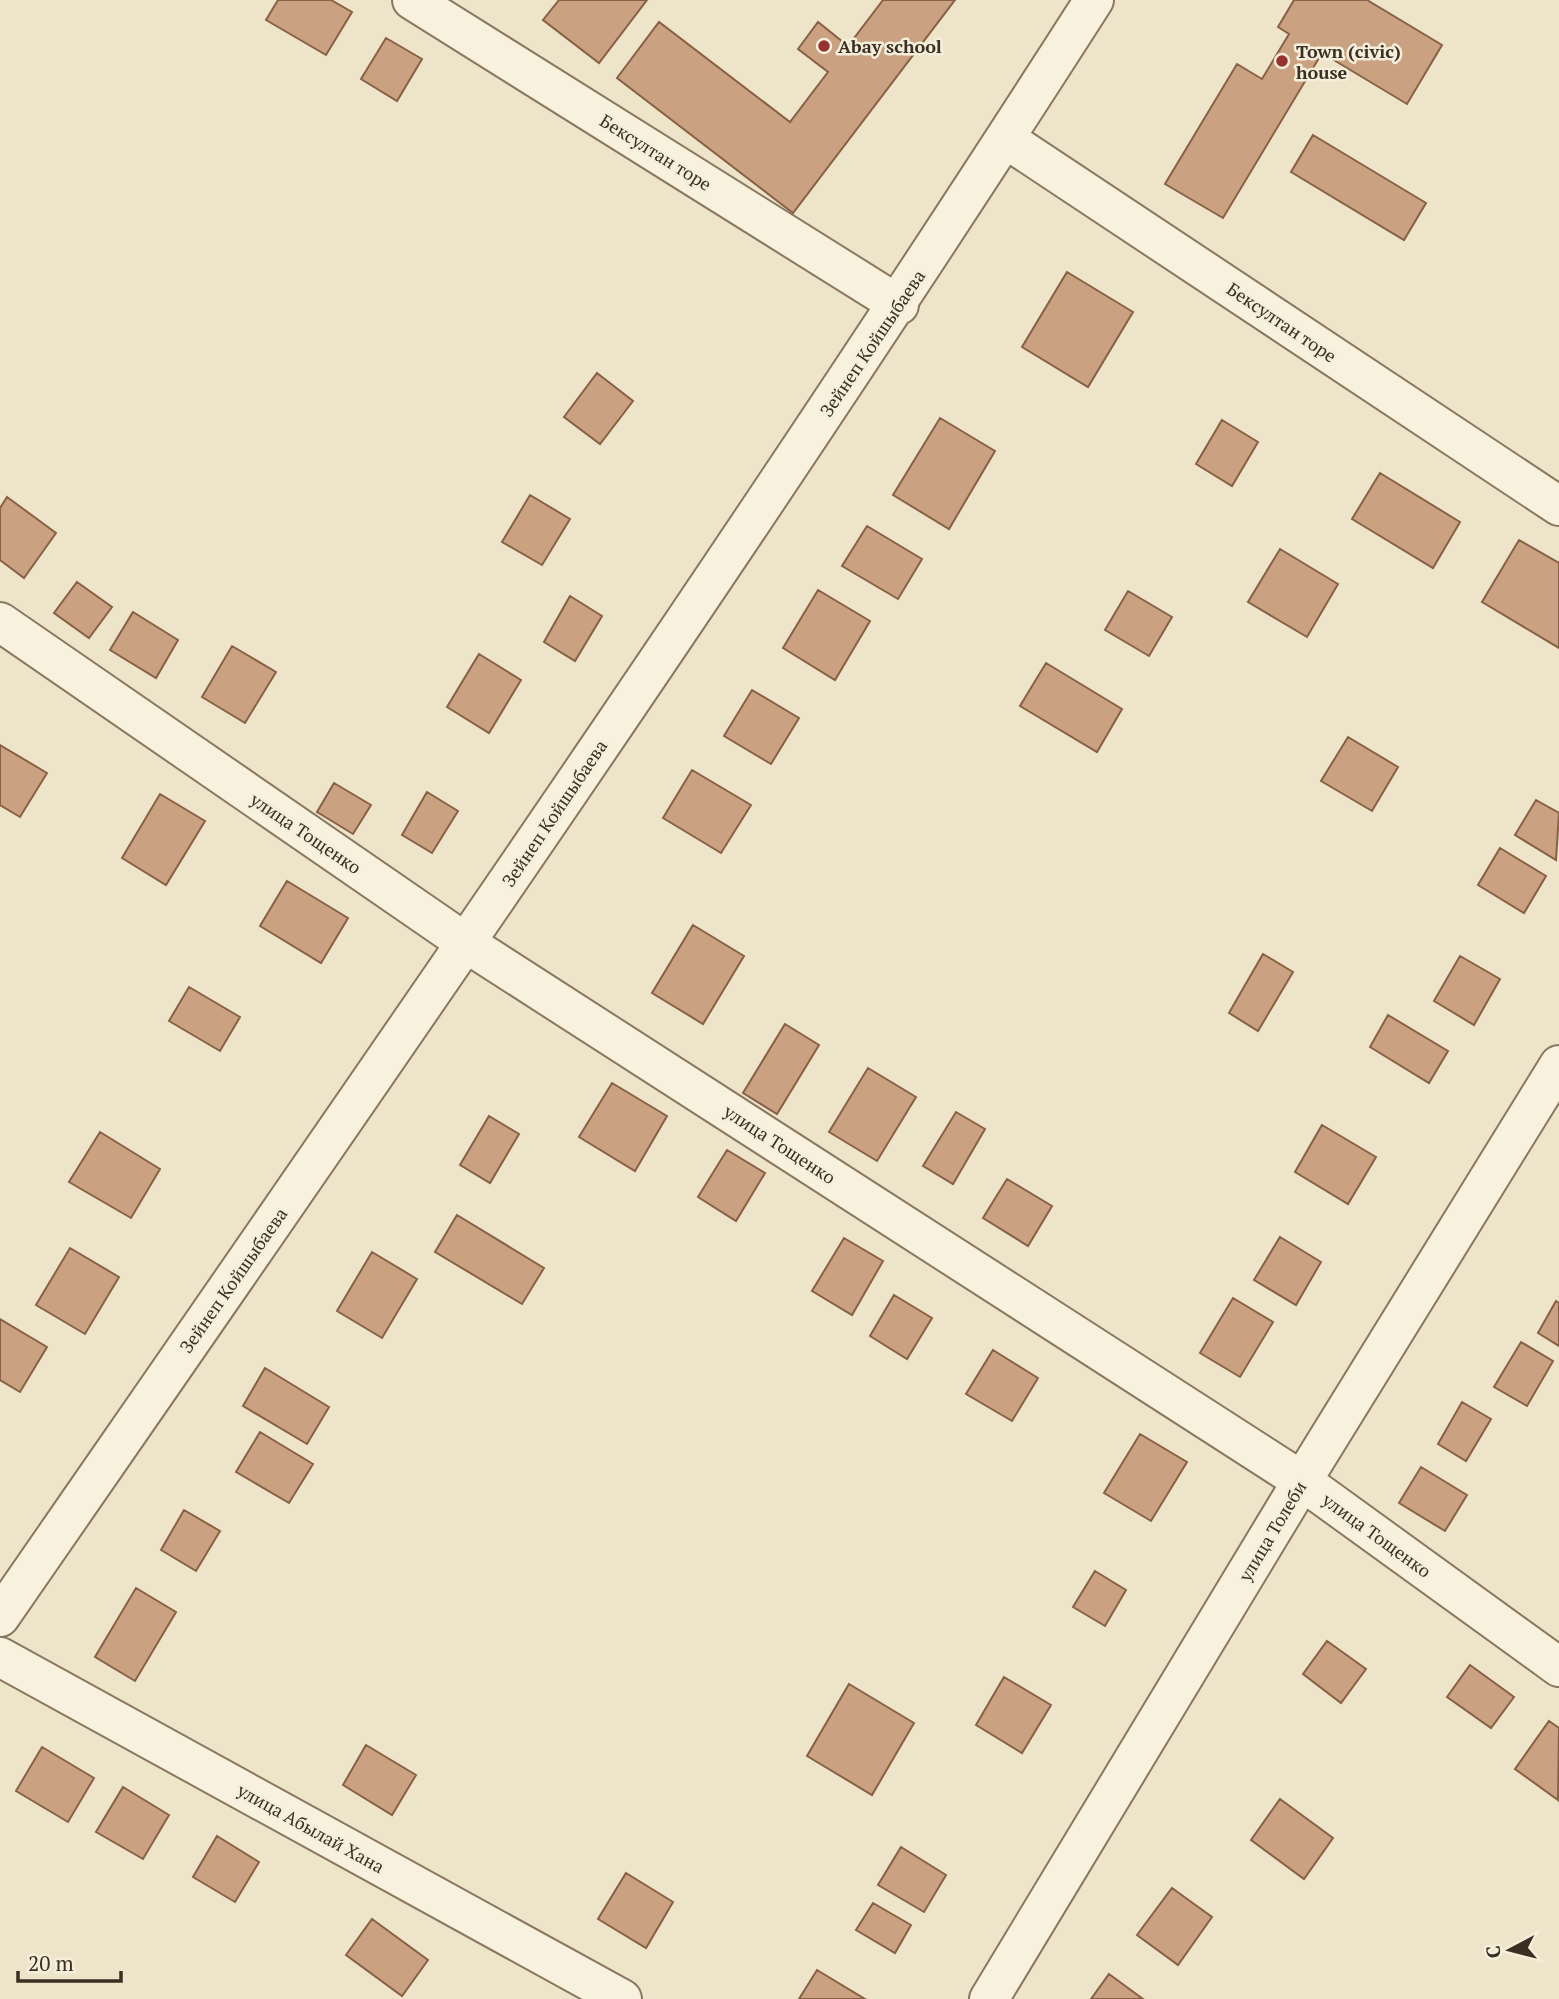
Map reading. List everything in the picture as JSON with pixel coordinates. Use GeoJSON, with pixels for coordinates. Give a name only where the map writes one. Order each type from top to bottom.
{"type":"FeatureCollection","features":[{"type":"Feature","properties":{"kind":"street","name":"Бексултан торе"},"geometry":{"type":"LineString","coordinates":[[412,0],[899,304]]}},
{"type":"Feature","properties":{"kind":"street","name":"Зейнеп Койшыбаева"},"geometry":{"type":"LineString","coordinates":[[0,1617],[466,943],[899,304],[1094,0]]}},
{"type":"Feature","properties":{"kind":"street","name":"Бексултан торе"},"geometry":{"type":"LineString","coordinates":[[1006,139],[1559,506]]}},
{"type":"Feature","properties":{"kind":"street","name":"улица Тощенко"},"geometry":{"type":"LineString","coordinates":[[0,622],[466,943],[1303,1481],[1559,1667]]}},
{"type":"Feature","properties":{"kind":"street","name":"улица Толеби"},"geometry":{"type":"LineString","coordinates":[[989,1999],[1559,1065]]}},
{"type":"Feature","properties":{"kind":"street","name":"улица Абылай Хана"},"geometry":{"type":"LineString","coordinates":[[0,1657],[622,1999]]}},
{"type":"Feature","properties":{"kind":"building"},"geometry":{"type":"Polygon","coordinates":[[[278,0],[331,0],[352,12],[326,55],[266,20],[278,0]]]}},
{"type":"Feature","properties":{"kind":"building"},"geometry":{"type":"Polygon","coordinates":[[[559,0],[647,0],[599,63],[543,20],[559,0]]]}},
{"type":"Feature","properties":{"kind":"building"},"geometry":{"type":"Polygon","coordinates":[[[883,0],[955,0],[793,213],[617,78],[659,22],[790,122],[828,72],[798,49],[818,22],[848,46],[883,0]]]}},
{"type":"Feature","properties":{"kind":"building"},"geometry":{"type":"Polygon","coordinates":[[[1294,0],[1367,0],[1442,45],[1407,104],[1322,53],[1223,218],[1165,184],[1237,64],[1262,79],[1289,34],[1278,27],[1294,0]]]}},
{"type":"Feature","properties":{"kind":"building"},"geometry":{"type":"Polygon","coordinates":[[[386,38],[422,59],[397,101],[361,79],[386,38]]]}},
{"type":"Feature","properties":{"kind":"building"},"geometry":{"type":"Polygon","coordinates":[[[1313,135],[1426,203],[1404,240],[1291,172],[1313,135]]]}},
{"type":"Feature","properties":{"kind":"building"},"geometry":{"type":"Polygon","coordinates":[[[1067,272],[1133,312],[1088,387],[1022,347],[1067,272]]]}},
{"type":"Feature","properties":{"kind":"building"},"geometry":{"type":"Polygon","coordinates":[[[597,373],[633,401],[600,444],[564,417],[597,373]]]}},
{"type":"Feature","properties":{"kind":"building"},"geometry":{"type":"Polygon","coordinates":[[[940,418],[995,451],[949,529],[893,495],[940,418]]]}},
{"type":"Feature","properties":{"kind":"building"},"geometry":{"type":"Polygon","coordinates":[[[1222,420],[1258,442],[1232,486],[1196,464],[1222,420]]]}},
{"type":"Feature","properties":{"kind":"building"},"geometry":{"type":"Polygon","coordinates":[[[1380,473],[1460,522],[1433,568],[1352,519],[1380,473]]]}},
{"type":"Feature","properties":{"kind":"building"},"geometry":{"type":"Polygon","coordinates":[[[530,495],[570,519],[542,565],[502,542],[530,495]]]}},
{"type":"Feature","properties":{"kind":"building"},"geometry":{"type":"Polygon","coordinates":[[[7,497],[56,533],[24,578],[0,560],[0,508],[7,497]]]}},
{"type":"Feature","properties":{"kind":"building"},"geometry":{"type":"Polygon","coordinates":[[[867,526],[922,559],[898,599],[842,566],[867,526]]]}},
{"type":"Feature","properties":{"kind":"building"},"geometry":{"type":"Polygon","coordinates":[[[1519,540],[1559,563],[1559,648],[1482,602],[1519,540]]]}},
{"type":"Feature","properties":{"kind":"building"},"geometry":{"type":"Polygon","coordinates":[[[1280,549],[1338,584],[1307,637],[1248,602],[1280,549]]]}},
{"type":"Feature","properties":{"kind":"building"},"geometry":{"type":"Polygon","coordinates":[[[77,582],[112,607],[89,638],[54,613],[77,582]]]}},
{"type":"Feature","properties":{"kind":"building"},"geometry":{"type":"Polygon","coordinates":[[[818,590],[870,621],[835,680],[783,648],[818,590]]]}},
{"type":"Feature","properties":{"kind":"building"},"geometry":{"type":"Polygon","coordinates":[[[1128,591],[1172,617],[1149,656],[1105,630],[1128,591]]]}},
{"type":"Feature","properties":{"kind":"building"},"geometry":{"type":"Polygon","coordinates":[[[570,596],[602,616],[575,661],[544,642],[570,596]]]}},
{"type":"Feature","properties":{"kind":"building"},"geometry":{"type":"Polygon","coordinates":[[[133,612],[178,640],[156,678],[110,650],[133,612]]]}},
{"type":"Feature","properties":{"kind":"building"},"geometry":{"type":"Polygon","coordinates":[[[232,646],[276,672],[245,723],[202,697],[232,646]]]}},
{"type":"Feature","properties":{"kind":"building"},"geometry":{"type":"Polygon","coordinates":[[[479,654],[521,680],[489,733],[447,707],[479,654]]]}},
{"type":"Feature","properties":{"kind":"building"},"geometry":{"type":"Polygon","coordinates":[[[1046,663],[1122,709],[1097,752],[1020,706],[1046,663]]]}},
{"type":"Feature","properties":{"kind":"building"},"geometry":{"type":"Polygon","coordinates":[[[752,690],[799,718],[771,764],[724,736],[752,690]]]}},
{"type":"Feature","properties":{"kind":"building"},"geometry":{"type":"Polygon","coordinates":[[[1348,737],[1398,767],[1372,811],[1321,781],[1348,737]]]}},
{"type":"Feature","properties":{"kind":"building"},"geometry":{"type":"Polygon","coordinates":[[[0,745],[47,773],[20,817],[0,805],[0,745]]]}},
{"type":"Feature","properties":{"kind":"building"},"geometry":{"type":"Polygon","coordinates":[[[692,770],[751,805],[721,853],[663,818],[692,770]]]}},
{"type":"Feature","properties":{"kind":"building"},"geometry":{"type":"Polygon","coordinates":[[[334,783],[371,805],[353,834],[317,812],[334,783]]]}},
{"type":"Feature","properties":{"kind":"building"},"geometry":{"type":"Polygon","coordinates":[[[427,792],[458,811],[432,853],[402,835],[427,792]]]}},
{"type":"Feature","properties":{"kind":"building"},"geometry":{"type":"Polygon","coordinates":[[[160,794],[205,821],[166,885],[122,858],[160,794]]]}},
{"type":"Feature","properties":{"kind":"building"},"geometry":{"type":"Polygon","coordinates":[[[1536,800],[1559,813],[1556,860],[1515,835],[1536,800]]]}},
{"type":"Feature","properties":{"kind":"building"},"geometry":{"type":"Polygon","coordinates":[[[1500,848],[1546,876],[1524,913],[1478,885],[1500,848]]]}},
{"type":"Feature","properties":{"kind":"building"},"geometry":{"type":"Polygon","coordinates":[[[287,881],[348,918],[321,963],[260,926],[287,881]]]}},
{"type":"Feature","properties":{"kind":"building"},"geometry":{"type":"Polygon","coordinates":[[[693,925],[744,956],[703,1024],[652,993],[693,925]]]}},
{"type":"Feature","properties":{"kind":"building"},"geometry":{"type":"Polygon","coordinates":[[[1263,954],[1293,972],[1258,1031],[1229,1013],[1263,954]]]}},
{"type":"Feature","properties":{"kind":"building"},"geometry":{"type":"Polygon","coordinates":[[[1460,956],[1500,979],[1474,1025],[1434,1001],[1460,956]]]}},
{"type":"Feature","properties":{"kind":"building"},"geometry":{"type":"Polygon","coordinates":[[[189,987],[240,1017],[220,1051],[169,1021],[189,987]]]}},
{"type":"Feature","properties":{"kind":"building"},"geometry":{"type":"Polygon","coordinates":[[[1388,1015],[1448,1051],[1429,1083],[1370,1047],[1388,1015]]]}},
{"type":"Feature","properties":{"kind":"building"},"geometry":{"type":"Polygon","coordinates":[[[785,1024],[819,1045],[777,1114],[743,1093],[785,1024]]]}},
{"type":"Feature","properties":{"kind":"building"},"geometry":{"type":"Polygon","coordinates":[[[868,1068],[916,1097],[877,1161],[829,1132],[868,1068]]]}},
{"type":"Feature","properties":{"kind":"building"},"geometry":{"type":"Polygon","coordinates":[[[612,1083],[667,1116],[635,1171],[579,1137],[612,1083]]]}},
{"type":"Feature","properties":{"kind":"building"},"geometry":{"type":"Polygon","coordinates":[[[956,1112],[985,1129],[953,1184],[923,1166],[956,1112]]]}},
{"type":"Feature","properties":{"kind":"building"},"geometry":{"type":"Polygon","coordinates":[[[489,1116],[519,1134],[490,1183],[460,1165],[489,1116]]]}},
{"type":"Feature","properties":{"kind":"building"},"geometry":{"type":"Polygon","coordinates":[[[1322,1125],[1376,1157],[1348,1204],[1295,1172],[1322,1125]]]}},
{"type":"Feature","properties":{"kind":"building"},"geometry":{"type":"Polygon","coordinates":[[[100,1132],[160,1169],[131,1218],[69,1182],[100,1132]]]}},
{"type":"Feature","properties":{"kind":"building"},"geometry":{"type":"Polygon","coordinates":[[[727,1150],[765,1173],[736,1221],[698,1197],[727,1150]]]}},
{"type":"Feature","properties":{"kind":"building"},"geometry":{"type":"Polygon","coordinates":[[[1007,1179],[1052,1206],[1028,1246],[983,1218],[1007,1179]]]}},
{"type":"Feature","properties":{"kind":"building"},"geometry":{"type":"Polygon","coordinates":[[[457,1215],[544,1268],[522,1304],[435,1252],[457,1215]]]}},
{"type":"Feature","properties":{"kind":"building"},"geometry":{"type":"Polygon","coordinates":[[[1280,1237],[1321,1262],[1296,1305],[1254,1280],[1280,1237]]]}},
{"type":"Feature","properties":{"kind":"building"},"geometry":{"type":"Polygon","coordinates":[[[844,1238],[883,1261],[852,1315],[812,1291],[844,1238]]]}},
{"type":"Feature","properties":{"kind":"building"},"geometry":{"type":"Polygon","coordinates":[[[70,1248],[119,1277],[85,1334],[36,1305],[70,1248]]]}},
{"type":"Feature","properties":{"kind":"building"},"geometry":{"type":"Polygon","coordinates":[[[372,1252],[417,1279],[382,1338],[337,1311],[372,1252]]]}},
{"type":"Feature","properties":{"kind":"building"},"geometry":{"type":"Polygon","coordinates":[[[894,1295],[932,1318],[907,1359],[870,1336],[894,1295]]]}},
{"type":"Feature","properties":{"kind":"building"},"geometry":{"type":"Polygon","coordinates":[[[1233,1298],[1273,1322],[1240,1377],[1200,1353],[1233,1298]]]}},
{"type":"Feature","properties":{"kind":"building"},"geometry":{"type":"Polygon","coordinates":[[[1556,1301],[1559,1303],[1559,1346],[1538,1333],[1556,1301]]]}},
{"type":"Feature","properties":{"kind":"building"},"geometry":{"type":"Polygon","coordinates":[[[0,1319],[47,1347],[20,1392],[0,1380],[0,1319]]]}},
{"type":"Feature","properties":{"kind":"building"},"geometry":{"type":"Polygon","coordinates":[[[1521,1342],[1553,1361],[1527,1406],[1494,1387],[1521,1342]]]}},
{"type":"Feature","properties":{"kind":"building"},"geometry":{"type":"Polygon","coordinates":[[[993,1350],[1038,1378],[1012,1421],[966,1394],[993,1350]]]}},
{"type":"Feature","properties":{"kind":"building"},"geometry":{"type":"Polygon","coordinates":[[[265,1368],[329,1407],[307,1444],[243,1406],[265,1368]]]}},
{"type":"Feature","properties":{"kind":"building"},"geometry":{"type":"Polygon","coordinates":[[[1462,1402],[1491,1419],[1466,1461],[1438,1444],[1462,1402]]]}},
{"type":"Feature","properties":{"kind":"building"},"geometry":{"type":"Polygon","coordinates":[[[260,1432],[313,1464],[289,1503],[236,1472],[260,1432]]]}},
{"type":"Feature","properties":{"kind":"building"},"geometry":{"type":"Polygon","coordinates":[[[1140,1434],[1187,1462],[1151,1521],[1104,1493],[1140,1434]]]}},
{"type":"Feature","properties":{"kind":"building"},"geometry":{"type":"Polygon","coordinates":[[[1421,1467],[1467,1495],[1445,1531],[1399,1503],[1421,1467]]]}},
{"type":"Feature","properties":{"kind":"building"},"geometry":{"type":"Polygon","coordinates":[[[184,1510],[220,1531],[196,1571],[161,1550],[184,1510]]]}},
{"type":"Feature","properties":{"kind":"building"},"geometry":{"type":"Polygon","coordinates":[[[1095,1571],[1126,1590],[1105,1626],[1073,1607],[1095,1571]]]}},
{"type":"Feature","properties":{"kind":"building"},"geometry":{"type":"Polygon","coordinates":[[[136,1588],[176,1612],[135,1681],[95,1657],[136,1588]]]}},
{"type":"Feature","properties":{"kind":"building"},"geometry":{"type":"Polygon","coordinates":[[[1327,1641],[1366,1669],[1341,1703],[1303,1674],[1327,1641]]]}},
{"type":"Feature","properties":{"kind":"building"},"geometry":{"type":"Polygon","coordinates":[[[1470,1665],[1514,1697],[1491,1728],[1447,1697],[1470,1665]]]}},
{"type":"Feature","properties":{"kind":"building"},"geometry":{"type":"Polygon","coordinates":[[[1004,1677],[1051,1705],[1022,1753],[976,1725],[1004,1677]]]}},
{"type":"Feature","properties":{"kind":"building"},"geometry":{"type":"Polygon","coordinates":[[[849,1684],[914,1723],[872,1795],[807,1756],[849,1684]]]}},
{"type":"Feature","properties":{"kind":"building"},"geometry":{"type":"Polygon","coordinates":[[[1549,1721],[1559,1728],[1558,1800],[1515,1769],[1549,1721]]]}},
{"type":"Feature","properties":{"kind":"building"},"geometry":{"type":"Polygon","coordinates":[[[366,1745],[416,1775],[392,1815],[343,1785],[366,1745]]]}},
{"type":"Feature","properties":{"kind":"building"},"geometry":{"type":"Polygon","coordinates":[[[42,1747],[94,1778],[68,1822],[16,1791],[42,1747]]]}},
{"type":"Feature","properties":{"kind":"building"},"geometry":{"type":"Polygon","coordinates":[[[123,1787],[169,1815],[143,1859],[96,1832],[123,1787]]]}},
{"type":"Feature","properties":{"kind":"building"},"geometry":{"type":"Polygon","coordinates":[[[1280,1799],[1333,1838],[1304,1879],[1251,1840],[1280,1799]]]}},
{"type":"Feature","properties":{"kind":"building"},"geometry":{"type":"Polygon","coordinates":[[[217,1836],[259,1862],[235,1902],[193,1877],[217,1836]]]}},
{"type":"Feature","properties":{"kind":"building"},"geometry":{"type":"Polygon","coordinates":[[[901,1847],[946,1875],[924,1912],[878,1885],[901,1847]]]}},
{"type":"Feature","properties":{"kind":"building"},"geometry":{"type":"Polygon","coordinates":[[[626,1873],[673,1902],[646,1948],[598,1919],[626,1873]]]}},
{"type":"Feature","properties":{"kind":"building"},"geometry":{"type":"Polygon","coordinates":[[[1172,1888],[1212,1917],[1178,1965],[1137,1935],[1172,1888]]]}},
{"type":"Feature","properties":{"kind":"building"},"geometry":{"type":"Polygon","coordinates":[[[873,1903],[911,1925],[895,1953],[856,1930],[873,1903]]]}},
{"type":"Feature","properties":{"kind":"building"},"geometry":{"type":"Polygon","coordinates":[[[372,1919],[428,1960],[402,1996],[346,1955],[372,1919]]]}},
{"type":"Feature","properties":{"kind":"building"},"geometry":{"type":"Polygon","coordinates":[[[817,1970],[865,1999],[799,1999],[817,1970]]]}},
{"type":"Feature","properties":{"kind":"building"},"geometry":{"type":"Polygon","coordinates":[[[1109,1974],[1143,1999],[1091,1999],[1109,1974]]]}},
{"type":"Feature","properties":{"kind":"place","name":"Abay school"},"geometry":{"type":"Point","coordinates":[824,46]}},
{"type":"Feature","properties":{"kind":"place","name":"Town (civic) house"},"geometry":{"type":"Point","coordinates":[1282,61]}}]}
